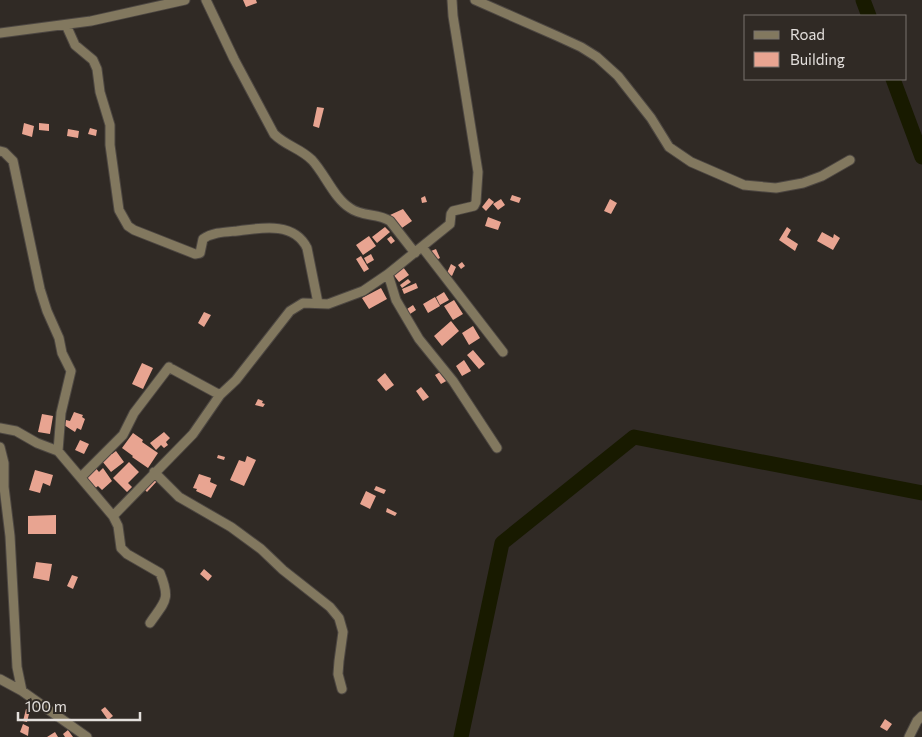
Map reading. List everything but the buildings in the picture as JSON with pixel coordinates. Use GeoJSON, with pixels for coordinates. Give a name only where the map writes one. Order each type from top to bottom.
{"type":"FeatureCollection","features":[{"type":"Feature","properties":{"kind":"street"},"geometry":{"type":"LineString","coordinates":[[0,33],[66,25],[185,0]]}},
{"type":"Feature","properties":{"kind":"street"},"geometry":{"type":"LineString","coordinates":[[206,0],[274,134],[281,141],[302,152],[312,160],[346,206],[359,213],[380,216],[390,221],[419,250],[503,352]]}},
{"type":"Feature","properties":{"kind":"street"},"geometry":{"type":"LineString","coordinates":[[113,516],[193,434],[220,395],[236,380],[290,311],[303,303],[333,302],[362,291],[388,274],[450,224],[453,211],[472,207],[476,202],[478,172],[452,0]]}},
{"type":"Feature","properties":{"kind":"street"},"geometry":{"type":"LineString","coordinates":[[474,0],[565,40],[597,57],[618,76],[651,118],[669,146],[691,162],[744,185],[776,188],[802,184],[822,176],[850,160]]}},
{"type":"Feature","properties":{"kind":"street"},"geometry":{"type":"LineString","coordinates":[[66,25],[74,45],[93,60],[97,69],[100,92],[110,125],[110,145],[119,210],[128,226],[196,254],[200,253],[203,240],[214,234],[268,227],[284,229],[304,241],[318,303]]}},
{"type":"Feature","properties":{"kind":"street"},"geometry":{"type":"LineString","coordinates":[[0,151],[4,152],[13,161],[40,289],[59,338],[62,353],[71,371],[61,414],[58,451]]}},
{"type":"Feature","properties":{"kind":"street"},"geometry":{"type":"LineString","coordinates":[[388,274],[396,300],[415,332],[458,388],[497,448]]}},
{"type":"Feature","properties":{"kind":"street"},"geometry":{"type":"LineString","coordinates":[[81,477],[123,435],[134,413],[170,368],[220,395]]}},
{"type":"Feature","properties":{"kind":"street"},"geometry":{"type":"LineString","coordinates":[[0,428],[16,431],[37,443],[58,451],[113,516],[118,526],[121,548],[126,554],[159,572],[166,590],[166,599],[150,623]]}},
{"type":"Feature","properties":{"kind":"street"},"geometry":{"type":"LineString","coordinates":[[0,447],[4,463],[4,487],[10,536],[17,668],[22,691]]}},
{"type":"Feature","properties":{"kind":"street"},"geometry":{"type":"LineString","coordinates":[[154,472],[178,497],[231,528],[261,549],[283,570],[330,608],[339,618],[343,632],[338,661],[338,674],[342,689]]}},
{"type":"Feature","properties":{"kind":"street"},"geometry":{"type":"LineString","coordinates":[[0,679],[22,691],[87,737]]}},
{"type":"Feature","properties":{"kind":"street"},"geometry":{"type":"LineString","coordinates":[[909,737],[917,721],[922,716]]}},
{"type":"Feature","properties":{"kind":"waterway"},"geometry":{"type":"LineString","coordinates":[[863,0],[869,15]]}},
{"type":"Feature","properties":{"kind":"waterway"},"geometry":{"type":"LineString","coordinates":[[893,80],[922,157]]}},
{"type":"Feature","properties":{"kind":"waterway"},"geometry":{"type":"LineString","coordinates":[[461,737],[502,543],[634,437],[922,493]]}}]}
